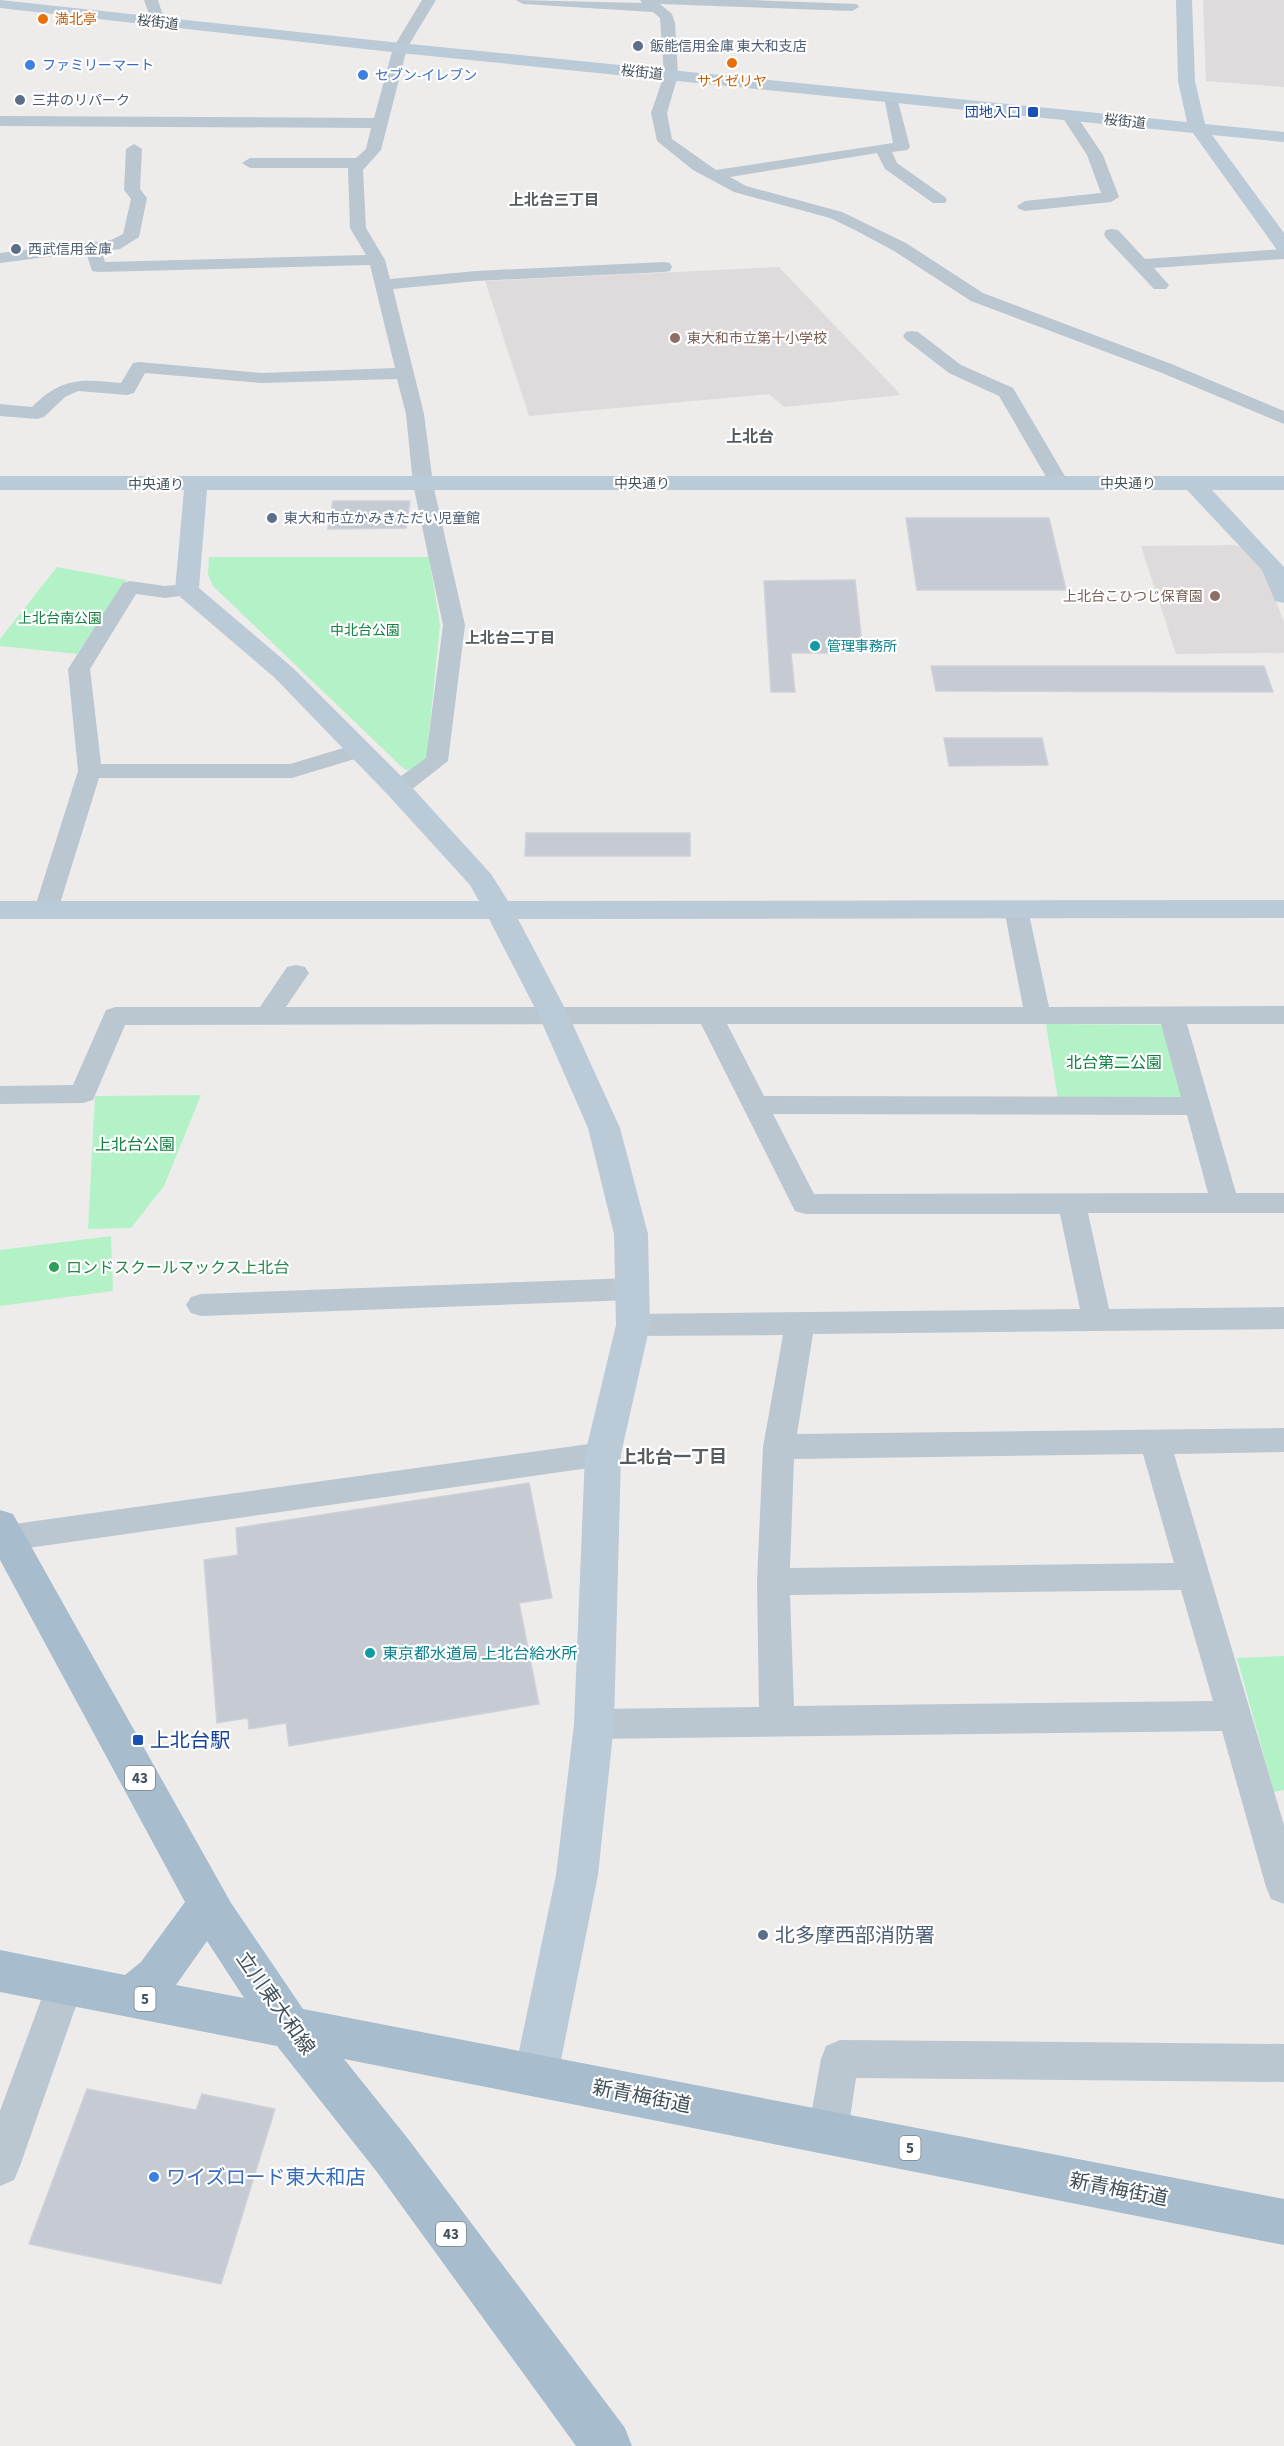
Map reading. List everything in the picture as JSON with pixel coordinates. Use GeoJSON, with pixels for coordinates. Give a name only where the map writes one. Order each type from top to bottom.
{"type":"FeatureCollection","features":[{"type":"Feature","properties":{"kind":"main road","name":"立川東大和線"},"geometry":{"type":"LineString","coordinates":[[4,1531],[209,1903],[289,2026],[393,2156],[607,2446]]}},
{"type":"Feature","properties":{"kind":"main road"},"geometry":{"type":"LineString","coordinates":[[132,1996],[156,1977],[209,1903]]}},
{"type":"Feature","properties":{"kind":"main road","name":"新青梅街道"},"geometry":{"type":"LineString","coordinates":[[0,1971],[1284,2222]]}},
{"type":"Feature","properties":{"kind":"street"},"geometry":{"type":"LineString","coordinates":[[151,0],[158,22]]}},
{"type":"Feature","properties":{"kind":"street"},"geometry":{"type":"LineString","coordinates":[[398,789],[437,761],[454,625],[423,484],[415,414],[377,260],[358,228],[356,169],[373,150],[400,48],[429,0]]}},
{"type":"Feature","properties":{"kind":"street"},"geometry":{"type":"LineString","coordinates":[[523,0],[852,7]]}},
{"type":"Feature","properties":{"kind":"street"},"geometry":{"type":"LineString","coordinates":[[1184,0],[1190,110],[1198,128],[1284,246]]}},
{"type":"Feature","properties":{"kind":"street","name":"桜街道"},"geometry":{"type":"LineString","coordinates":[[0,3],[400,48],[1284,137]]}},
{"type":"Feature","properties":{"kind":"street"},"geometry":{"type":"LineString","coordinates":[[655,3],[667,17],[668,23],[670,75],[659,113],[665,141],[699,168],[740,189],[836,214],[900,247],[977,297],[1168,369],[1284,417]]}},
{"type":"Feature","properties":{"kind":"street"},"geometry":{"type":"LineString","coordinates":[[715,175],[882,148],[902,147],[891,97]]}},
{"type":"Feature","properties":{"kind":"street"},"geometry":{"type":"LineString","coordinates":[[1025,206],[1111,197],[1095,155],[1069,116]]}},
{"type":"Feature","properties":{"kind":"street"},"geometry":{"type":"LineString","coordinates":[[0,121],[380,123]]}},
{"type":"Feature","properties":{"kind":"street"},"geometry":{"type":"LineString","coordinates":[[882,148],[891,166],[939,200]]}},
{"type":"Feature","properties":{"kind":"street"},"geometry":{"type":"LineString","coordinates":[[0,258],[114,245],[131,237],[139,198],[132,190],[134,149]]}},
{"type":"Feature","properties":{"kind":"street"},"geometry":{"type":"LineString","coordinates":[[250,163],[362,163]]}},
{"type":"Feature","properties":{"kind":"street"},"geometry":{"type":"LineString","coordinates":[[1113,234],[1160,285]]}},
{"type":"Feature","properties":{"kind":"street"},"geometry":{"type":"LineString","coordinates":[[93,247],[98,267],[377,260]]}},
{"type":"Feature","properties":{"kind":"street"},"geometry":{"type":"LineString","coordinates":[[1142,264],[1284,254]]}},
{"type":"Feature","properties":{"kind":"street"},"geometry":{"type":"LineString","coordinates":[[383,285],[476,276],[664,267]]}},
{"type":"Feature","properties":{"kind":"street"},"geometry":{"type":"LineString","coordinates":[[912,336],[955,369],[1006,392],[1059,483]]}},
{"type":"Feature","properties":{"kind":"street"},"geometry":{"type":"LineString","coordinates":[[0,410],[37,413],[54,394],[64,388],[79,385],[127,389],[140,367],[261,378],[405,373]]}},
{"type":"Feature","properties":{"kind":"street","name":"中央通り"},"geometry":{"type":"LineString","coordinates":[[0,483],[1284,483]]}},
{"type":"Feature","properties":{"kind":"street"},"geometry":{"type":"LineString","coordinates":[[1193,483],[1273,568],[1284,596]]}},
{"type":"Feature","properties":{"kind":"street"},"geometry":{"type":"LineString","coordinates":[[187,590],[196,484]]}},
{"type":"Feature","properties":{"kind":"street"},"geometry":{"type":"LineString","coordinates":[[46,910],[90,771],[79,669],[130,587],[165,592],[187,590],[284,673],[398,789],[481,880],[554,1016],[604,1128],[631,1234],[633,1325],[603,1454],[594,1724],[577,1875],[536,2075]]}},
{"type":"Feature","properties":{"kind":"street"},"geometry":{"type":"LineString","coordinates":[[90,771],[292,771],[360,750]]}},
{"type":"Feature","properties":{"kind":"street"},"geometry":{"type":"LineString","coordinates":[[1016,909],[1038,1016]]}},
{"type":"Feature","properties":{"kind":"street"},"geometry":{"type":"LineString","coordinates":[[0,910],[1284,909]]}},
{"type":"Feature","properties":{"kind":"street"},"geometry":{"type":"LineString","coordinates":[[267,1017],[296,973]]}},
{"type":"Feature","properties":{"kind":"street"},"geometry":{"type":"LineString","coordinates":[[0,1095],[83,1094],[115,1016],[1284,1015]]}},
{"type":"Feature","properties":{"kind":"street"},"geometry":{"type":"LineString","coordinates":[[710,1016],[805,1204],[1284,1203]]}},
{"type":"Feature","properties":{"kind":"street"},"geometry":{"type":"LineString","coordinates":[[1172,1016],[1225,1203]]}},
{"type":"Feature","properties":{"kind":"street"},"geometry":{"type":"LineString","coordinates":[[754,1105],[1196,1106]]}},
{"type":"Feature","properties":{"kind":"street"},"geometry":{"type":"LineString","coordinates":[[1072,1204],[1097,1320]]}},
{"type":"Feature","properties":{"kind":"street"},"geometry":{"type":"LineString","coordinates":[[201,1305],[632,1288]]}},
{"type":"Feature","properties":{"kind":"street"},"geometry":{"type":"LineString","coordinates":[[633,1325],[1284,1318]]}},
{"type":"Feature","properties":{"kind":"street"},"geometry":{"type":"LineString","coordinates":[[777,1723],[774,1582],[779,1447],[800,1323]]}},
{"type":"Feature","properties":{"kind":"street"},"geometry":{"type":"LineString","coordinates":[[779,1447],[1284,1440]]}},
{"type":"Feature","properties":{"kind":"street"},"geometry":{"type":"LineString","coordinates":[[1155,1442],[1284,1887]]}},
{"type":"Feature","properties":{"kind":"street"},"geometry":{"type":"LineString","coordinates":[[4,1531],[603,1454]]}},
{"type":"Feature","properties":{"kind":"street"},"geometry":{"type":"LineString","coordinates":[[774,1582],[1192,1576]]}},
{"type":"Feature","properties":{"kind":"street"},"geometry":{"type":"LineString","coordinates":[[594,1724],[1234,1716]]}},
{"type":"Feature","properties":{"kind":"street"},"geometry":{"type":"LineString","coordinates":[[0,2166],[65,1983]]}},
{"type":"Feature","properties":{"kind":"street"},"geometry":{"type":"LineString","coordinates":[[828,2132],[840,2059],[1284,2063]]}},
{"type":"Feature","properties":{"kind":"shaded area"},"geometry":{"type":"Polygon","coordinates":[[[1203,0],[1284,0],[1284,87],[1206,81],[1203,0]]]}},
{"type":"Feature","properties":{"kind":"shaded area","name":"東大和市立第十小学校"},"geometry":{"type":"Polygon","coordinates":[[[779,267],[901,395],[784,407],[769,394],[529,416],[485,281],[779,267]]]}},
{"type":"Feature","properties":{"kind":"shaded area","name":"上北台こひつじ保育園"},"geometry":{"type":"Polygon","coordinates":[[[1235,545],[1241,547],[1263,569],[1284,622],[1284,653],[1176,654],[1141,546],[1235,545]]]}},
{"type":"Feature","properties":{"kind":"green space","name":"中北台公園"},"geometry":{"type":"Polygon","coordinates":[[[209,557],[429,557],[440,625],[426,763],[415,769],[405,770],[213,586],[208,575],[209,557]]]}},
{"type":"Feature","properties":{"kind":"green space","name":"上北台南公園"},"geometry":{"type":"Polygon","coordinates":[[[57,567],[127,580],[77,654],[0,646],[0,639],[57,567]]]}},
{"type":"Feature","properties":{"kind":"green space","name":"北台第二公園"},"geometry":{"type":"Polygon","coordinates":[[[1046,1024],[1167,1025],[1184,1099],[1058,1099],[1046,1024]]]}},
{"type":"Feature","properties":{"kind":"green space","name":"上北台公園"},"geometry":{"type":"Polygon","coordinates":[[[201,1095],[164,1186],[131,1228],[88,1229],[95,1096],[201,1095]]]}},
{"type":"Feature","properties":{"kind":"green space"},"geometry":{"type":"Polygon","coordinates":[[[111,1236],[113,1291],[0,1306],[0,1250],[111,1236]]]}},
{"type":"Feature","properties":{"kind":"green space"},"geometry":{"type":"Polygon","coordinates":[[[1284,1656],[1284,1790],[1274,1792],[1237,1658],[1284,1656]]]}},
{"type":"Feature","properties":{"kind":"building"},"geometry":{"type":"Polygon","coordinates":[[[333,501],[410,501],[406,528],[328,529],[333,501]]]}},
{"type":"Feature","properties":{"kind":"building"},"geometry":{"type":"Polygon","coordinates":[[[906,518],[1049,518],[1066,590],[917,590],[906,518]]]}},
{"type":"Feature","properties":{"kind":"building"},"geometry":{"type":"Polygon","coordinates":[[[855,580],[863,653],[791,653],[795,692],[771,692],[764,581],[855,580]]]}},
{"type":"Feature","properties":{"kind":"building"},"geometry":{"type":"Polygon","coordinates":[[[931,666],[1264,666],[1273,692],[936,691],[931,666]]]}},
{"type":"Feature","properties":{"kind":"building"},"geometry":{"type":"Polygon","coordinates":[[[944,738],[1042,738],[1048,765],[949,766],[944,738]]]}},
{"type":"Feature","properties":{"kind":"building"},"geometry":{"type":"Polygon","coordinates":[[[526,833],[690,833],[690,856],[525,856],[526,833]]]}},
{"type":"Feature","properties":{"kind":"building","name":"東京都水道局 上北台給水所"},"geometry":{"type":"Polygon","coordinates":[[[529,1483],[552,1598],[519,1603],[539,1704],[289,1746],[286,1723],[249,1729],[248,1718],[217,1723],[204,1560],[238,1555],[236,1528],[529,1483]]]}},
{"type":"Feature","properties":{"kind":"building","name":"ワイズロード東大和店"},"geometry":{"type":"Polygon","coordinates":[[[87,2089],[196,2110],[202,2094],[275,2109],[221,2284],[29,2244],[87,2089]]]}},
{"type":"Feature","properties":{"kind":"place","name":"満北亭"},"geometry":{"type":"Point","coordinates":[43,19]}},
{"type":"Feature","properties":{"kind":"place","name":"飯能信用金庫 東大和支店"},"geometry":{"type":"Point","coordinates":[638,46]}},
{"type":"Feature","properties":{"kind":"place","name":"サイゼリヤ"},"geometry":{"type":"Point","coordinates":[732,63]}},
{"type":"Feature","properties":{"kind":"place","name":"ファミリーマート"},"geometry":{"type":"Point","coordinates":[30,65]}},
{"type":"Feature","properties":{"kind":"place","name":"セブン-イレブン"},"geometry":{"type":"Point","coordinates":[363,75]}},
{"type":"Feature","properties":{"kind":"place","name":"三井のリパーク"},"geometry":{"type":"Point","coordinates":[20,100]}},
{"type":"Feature","properties":{"kind":"place","name":"団地入口"},"geometry":{"type":"Point","coordinates":[1033,112]}},
{"type":"Feature","properties":{"kind":"place","name":"西武信用金庫"},"geometry":{"type":"Point","coordinates":[16,249]}},
{"type":"Feature","properties":{"kind":"place","name":"東大和市立第十小学校"},"geometry":{"type":"Point","coordinates":[675,338]}},
{"type":"Feature","properties":{"kind":"place","name":"東大和市立かみきただい児童館"},"geometry":{"type":"Point","coordinates":[272,518]}},
{"type":"Feature","properties":{"kind":"place","name":"上北台こひつじ保育園"},"geometry":{"type":"Point","coordinates":[1215,596]}},
{"type":"Feature","properties":{"kind":"place","name":"管理事務所"},"geometry":{"type":"Point","coordinates":[815,646]}},
{"type":"Feature","properties":{"kind":"place","name":"ロンドスクールマックス上北台"},"geometry":{"type":"Point","coordinates":[54,1267]}},
{"type":"Feature","properties":{"kind":"place","name":"東京都水道局 上北台給水所"},"geometry":{"type":"Point","coordinates":[370,1653]}},
{"type":"Feature","properties":{"kind":"place","name":"上北台駅"},"geometry":{"type":"Point","coordinates":[138,1740]}},
{"type":"Feature","properties":{"kind":"place","name":"北多摩西部消防署"},"geometry":{"type":"Point","coordinates":[763,1935]}},
{"type":"Feature","properties":{"kind":"place","name":"ワイズロード東大和店"},"geometry":{"type":"Point","coordinates":[154,2177]}},
{"type":"Feature","properties":{"kind":"district","name":"上北台三丁目"},"geometry":{"type":"Point","coordinates":[554,200]}},
{"type":"Feature","properties":{"kind":"district","name":"上北台"},"geometry":{"type":"Point","coordinates":[750,436]}},
{"type":"Feature","properties":{"kind":"district","name":"上北台二丁目"},"geometry":{"type":"Point","coordinates":[510,638]}},
{"type":"Feature","properties":{"kind":"district","name":"上北台一丁目"},"geometry":{"type":"Point","coordinates":[673,1457]}}]}
